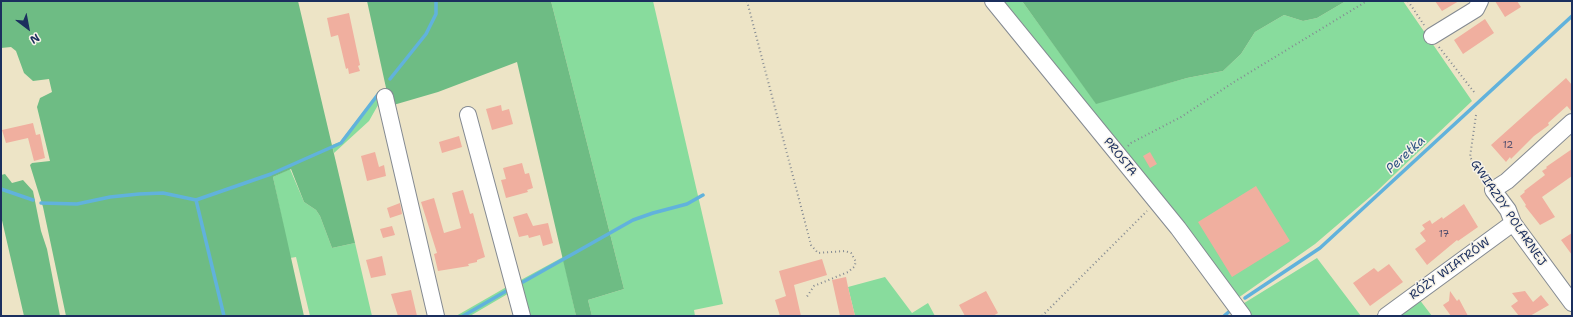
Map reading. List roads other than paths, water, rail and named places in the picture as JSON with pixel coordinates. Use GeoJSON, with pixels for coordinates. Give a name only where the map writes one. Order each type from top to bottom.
{"type":"FeatureCollection","features":[{"type":"Feature","properties":{"kind":"street","name":"PROSTA"},"geometry":{"type":"LineString","coordinates":[[993,1],[1157,202],[1243,316]]}},
{"type":"Feature","properties":{"kind":"street"},"geometry":{"type":"LineString","coordinates":[[1432,36],[1476,9],[1480,1]]}},
{"type":"Feature","properties":{"kind":"street"},"geometry":{"type":"LineString","coordinates":[[385,97],[436,316]]}},
{"type":"Feature","properties":{"kind":"street"},"geometry":{"type":"LineString","coordinates":[[468,115],[522,316]]}},
{"type":"Feature","properties":{"kind":"street","name":"GWIAZDY POLARNEJ"},"geometry":{"type":"LineString","coordinates":[[1572,122],[1508,181],[1494,190],[1508,210],[1513,223],[1566,282],[1572,303]]}},
{"type":"Feature","properties":{"kind":"street","name":"RÓŻY WIATRÓW"},"geometry":{"type":"LineString","coordinates":[[1386,316],[1513,223]]}},
{"type":"Feature","properties":{"kind":"waterway"},"geometry":{"type":"LineString","coordinates":[[390,79],[426,34],[436,14],[436,1]]}},
{"type":"Feature","properties":{"kind":"waterway","name":"Perełka"},"geometry":{"type":"LineString","coordinates":[[1245,298],[1320,248],[1572,16]]}},
{"type":"Feature","properties":{"kind":"waterway"},"geometry":{"type":"LineString","coordinates":[[196,200],[271,174],[341,143],[379,93]]}},
{"type":"Feature","properties":{"kind":"waterway"},"geometry":{"type":"LineString","coordinates":[[1,189],[33,200]]}},
{"type":"Feature","properties":{"kind":"waterway"},"geometry":{"type":"LineString","coordinates":[[41,203],[77,204],[110,197],[163,193],[196,200],[224,316]]}},
{"type":"Feature","properties":{"kind":"waterway"},"geometry":{"type":"LineString","coordinates":[[523,282],[633,220],[687,204],[703,195]]}},
{"type":"Feature","properties":{"kind":"waterway"},"geometry":{"type":"LineString","coordinates":[[463,316],[508,290]]}},
{"type":"Feature","properties":{"kind":"waterway","name":"Perełka"},"geometry":{"type":"LineString","coordinates":[[1224,316],[1231,310]]}}]}
